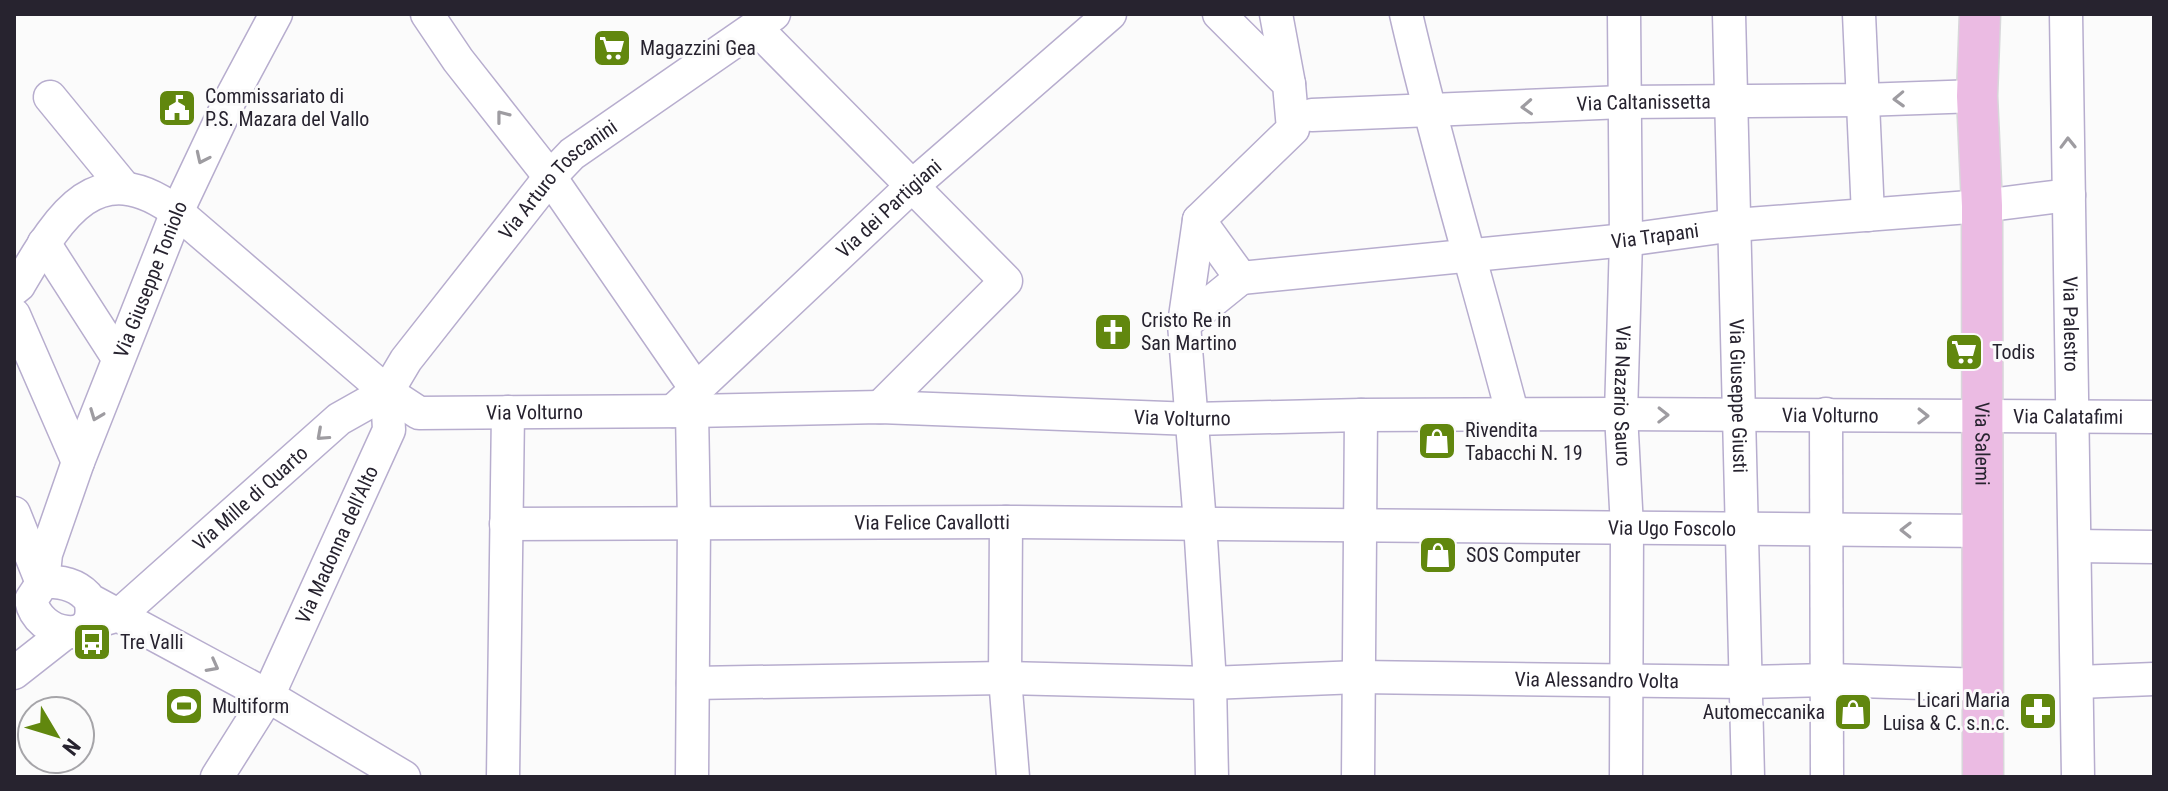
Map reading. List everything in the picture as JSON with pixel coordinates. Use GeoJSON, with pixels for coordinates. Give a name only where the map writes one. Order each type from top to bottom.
{"type":"FeatureCollection","features":[{"type":"Feature","properties":{"kind":"main road","name":"Via Salemi"},"geometry":{"type":"LineString","coordinates":[[1980,14],[1977,96],[1982,206],[1984,417],[1983,777]]}},
{"type":"Feature","properties":{"kind":"street","name":"Via Giuseppe Toniolo"},"geometry":{"type":"LineString","coordinates":[[16,671],[34,586],[118,358],[177,212],[230,100],[276,14]]}},
{"type":"Feature","properties":{"kind":"street"},"geometry":{"type":"LineString","coordinates":[[427,14],[458,60],[550,177],[687,404],[694,522],[692,777]]}},
{"type":"Feature","properties":{"kind":"street","name":"Via dei Partigiani"},"geometry":{"type":"LineString","coordinates":[[687,404],[911,187],[1110,14]]}},
{"type":"Feature","properties":{"kind":"street"},"geometry":{"type":"LineString","coordinates":[[1219,14],[1296,105]]}},
{"type":"Feature","properties":{"kind":"street"},"geometry":{"type":"LineString","coordinates":[[1276,14],[1296,105]]}},
{"type":"Feature","properties":{"kind":"street"},"geometry":{"type":"LineString","coordinates":[[1406,14],[1429,112],[1513,416]]}},
{"type":"Feature","properties":{"kind":"street","name":"Via Nazario Sauro"},"geometry":{"type":"LineString","coordinates":[[1624,14],[1626,240],[1621,414],[1627,527],[1626,777]]}},
{"type":"Feature","properties":{"kind":"street","name":"Via Giuseppe Giusti"},"geometry":{"type":"LineString","coordinates":[[1729,14],[1748,777]]}},
{"type":"Feature","properties":{"kind":"street"},"geometry":{"type":"LineString","coordinates":[[1859,14],[1868,215]]}},
{"type":"Feature","properties":{"kind":"street","name":"Via Palestro"},"geometry":{"type":"LineString","coordinates":[[2066,14],[2078,777]]}},
{"type":"Feature","properties":{"kind":"street"},"geometry":{"type":"LineString","coordinates":[[765,21],[911,187],[1006,281],[880,407]]}},
{"type":"Feature","properties":{"kind":"street","name":"Via Arturo Toscanini"},"geometry":{"type":"LineString","coordinates":[[387,392],[406,360],[550,177],[572,154],[765,21]]}},
{"type":"Feature","properties":{"kind":"street","name":"Via Caltanissetta"},"geometry":{"type":"LineString","coordinates":[[1296,105],[1429,112],[1623,102],[1977,96]]}},
{"type":"Feature","properties":{"kind":"street"},"geometry":{"type":"LineString","coordinates":[[14,289],[68,211],[96,193],[123,186],[50,97]]}},
{"type":"Feature","properties":{"kind":"street"},"geometry":{"type":"LineString","coordinates":[[1212,777],[1210,683],[1184,324],[1199,220],[1296,105]]}},
{"type":"Feature","properties":{"kind":"street","name":"Via Volturno"},"geometry":{"type":"LineString","coordinates":[[123,186],[155,196],[177,212],[387,392],[419,413],[687,404],[880,407],[1193,419],[1621,414],[1984,417]]}},
{"type":"Feature","properties":{"kind":"street","name":"Via Trapani"},"geometry":{"type":"LineString","coordinates":[[1241,278],[1471,257],[1735,225],[1982,206],[2069,195]]}},
{"type":"Feature","properties":{"kind":"street"},"geometry":{"type":"LineString","coordinates":[[1184,324],[1241,278],[1199,220]]}},
{"type":"Feature","properties":{"kind":"street"},"geometry":{"type":"LineString","coordinates":[[44,243],[118,358]]}},
{"type":"Feature","properties":{"kind":"street"},"geometry":{"type":"LineString","coordinates":[[14,315],[78,462]]}},
{"type":"Feature","properties":{"kind":"street","name":"Via Mille di Quarto"},"geometry":{"type":"LineString","coordinates":[[119,615],[339,419],[387,392]]}},
{"type":"Feature","properties":{"kind":"street","name":"Via Madonna dell'Alto"},"geometry":{"type":"LineString","coordinates":[[217,777],[268,696],[389,430],[387,392]]}},
{"type":"Feature","properties":{"kind":"street"},"geometry":{"type":"LineString","coordinates":[[503,777],[508,412]]}},
{"type":"Feature","properties":{"kind":"street"},"geometry":{"type":"LineString","coordinates":[[1826,414],[1827,777]]}},
{"type":"Feature","properties":{"kind":"street"},"geometry":{"type":"LineString","coordinates":[[1358,777],[1361,415]]}},
{"type":"Feature","properties":{"kind":"street","name":"Via Calatafimi"},"geometry":{"type":"LineString","coordinates":[[1984,417],[2154,417]]}},
{"type":"Feature","properties":{"kind":"street"},"geometry":{"type":"LineString","coordinates":[[14,513],[40,620],[119,615],[268,696],[404,777]]}},
{"type":"Feature","properties":{"kind":"street"},"geometry":{"type":"LineString","coordinates":[[1006,522],[1005,678],[1013,777]]}},
{"type":"Feature","properties":{"kind":"street","name":"Via Felice Cavallotti"},"geometry":{"type":"LineString","coordinates":[[506,524],[1359,523]]}},
{"type":"Feature","properties":{"kind":"street","name":"Via Ugo Foscolo"},"geometry":{"type":"LineString","coordinates":[[1359,523],[1984,531]]}},
{"type":"Feature","properties":{"kind":"street"},"geometry":{"type":"LineString","coordinates":[[2075,546],[2154,547]]}},
{"type":"Feature","properties":{"kind":"street"},"geometry":{"type":"LineString","coordinates":[[16,671],[81,619],[85,593],[59,581],[34,586]]}},
{"type":"Feature","properties":{"kind":"street","name":"Via Alessandro Volta"},"geometry":{"type":"LineString","coordinates":[[693,683],[1005,678],[1210,683],[1359,677],[1746,682],[1828,680],[1985,685]]}},
{"type":"Feature","properties":{"kind":"street"},"geometry":{"type":"LineString","coordinates":[[2078,682],[2154,679]]}},
{"type":"Feature","properties":{"kind":"place","name":"Magazzini Gea"},"geometry":{"type":"Point","coordinates":[612,48]}},
{"type":"Feature","properties":{"kind":"place","name":"Commissariato di P.S. Mazara del Vallo"},"geometry":{"type":"Point","coordinates":[177,108]}},
{"type":"Feature","properties":{"kind":"place","name":"Cristo Re in San Martino"},"geometry":{"type":"Point","coordinates":[1113,332]}},
{"type":"Feature","properties":{"kind":"place","name":"Todis"},"geometry":{"type":"Point","coordinates":[1964,352]}},
{"type":"Feature","properties":{"kind":"place","name":"Rivendita Tabacchi N. 19"},"geometry":{"type":"Point","coordinates":[1437,441]}},
{"type":"Feature","properties":{"kind":"place","name":"SOS Computer"},"geometry":{"type":"Point","coordinates":[1438,555]}},
{"type":"Feature","properties":{"kind":"place","name":"Tre Valli"},"geometry":{"type":"Point","coordinates":[92,642]}},
{"type":"Feature","properties":{"kind":"place","name":"Multiform"},"geometry":{"type":"Point","coordinates":[184,706]}},
{"type":"Feature","properties":{"kind":"place","name":"Licari Maria Luisa & C. s.n.c."},"geometry":{"type":"Point","coordinates":[2038,711]}},
{"type":"Feature","properties":{"kind":"place","name":"Automeccanika"},"geometry":{"type":"Point","coordinates":[1853,712]}}]}
